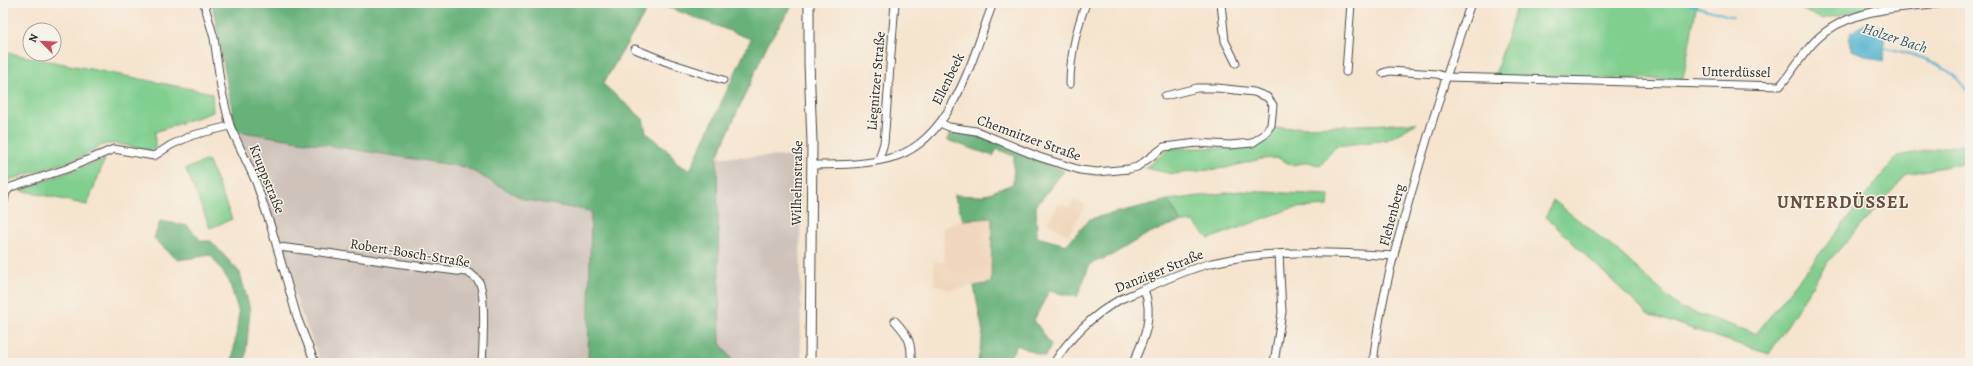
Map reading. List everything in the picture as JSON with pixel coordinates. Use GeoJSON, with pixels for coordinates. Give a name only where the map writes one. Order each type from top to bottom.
{"type":"FeatureCollection","features":[{"type":"Feature","properties":{"kind":"main road","name":"Wilhelmstraße"},"geometry":{"type":"LineString","coordinates":[[810,3],[812,165],[810,363]]}},
{"type":"Feature","properties":{"kind":"street","name":"Kruppstraße"},"geometry":{"type":"LineString","coordinates":[[204,3],[214,38],[221,88],[230,126],[256,182],[297,316],[315,363]]}},
{"type":"Feature","properties":{"kind":"street","name":"Liegnitzer Straße"},"geometry":{"type":"LineString","coordinates":[[879,160],[884,143],[896,3]]}},
{"type":"Feature","properties":{"kind":"street","name":"Ellenbeek"},"geometry":{"type":"LineString","coordinates":[[812,165],[845,165],[897,156],[914,146],[940,123],[967,76],[993,3]]}},
{"type":"Feature","properties":{"kind":"street"},"geometry":{"type":"LineString","coordinates":[[1070,84],[1072,49],[1086,3]]}},
{"type":"Feature","properties":{"kind":"street"},"geometry":{"type":"LineString","coordinates":[[1221,3],[1225,41],[1236,63]]}},
{"type":"Feature","properties":{"kind":"street"},"geometry":{"type":"LineString","coordinates":[[1346,72],[1351,3]]}},
{"type":"Feature","properties":{"kind":"street","name":"Flehenberg"},"geometry":{"type":"LineString","coordinates":[[1373,363],[1394,256],[1446,76],[1471,3]]}},
{"type":"Feature","properties":{"kind":"street","name":"Unterdüssel"},"geometry":{"type":"LineString","coordinates":[[1446,76],[1763,87],[1780,86],[1816,40],[1842,21],[1860,14],[1939,3]]}},
{"type":"Feature","properties":{"kind":"street"},"geometry":{"type":"LineString","coordinates":[[635,49],[667,62],[723,80]]}},
{"type":"Feature","properties":{"kind":"street"},"geometry":{"type":"LineString","coordinates":[[1383,73],[1389,71],[1437,74],[1446,76]]}},
{"type":"Feature","properties":{"kind":"street","name":"Chemnitzer Straße"},"geometry":{"type":"LineString","coordinates":[[940,123],[949,127],[976,131],[1039,157],[1080,170],[1097,172],[1138,167],[1164,147],[1197,143],[1230,145],[1252,143],[1264,135],[1271,125],[1273,105],[1267,97],[1254,92],[1217,88],[1197,88],[1165,96]]}},
{"type":"Feature","properties":{"kind":"street"},"geometry":{"type":"LineString","coordinates":[[3,206],[6,192],[11,187],[66,169],[114,149],[154,156],[171,145],[193,136],[230,126]]}},
{"type":"Feature","properties":{"kind":"street","name":"Robert-Bosch-Straße"},"geometry":{"type":"LineString","coordinates":[[277,247],[467,272],[474,276],[481,287],[483,335],[482,363]]}},
{"type":"Feature","properties":{"kind":"street","name":"Danziger Straße"},"geometry":{"type":"LineString","coordinates":[[1054,363],[1076,335],[1095,316],[1120,300],[1186,272],[1213,263],[1279,254],[1331,252],[1394,256]]}},
{"type":"Feature","properties":{"kind":"street"},"geometry":{"type":"LineString","coordinates":[[1274,363],[1282,312],[1279,254]]}},
{"type":"Feature","properties":{"kind":"street"},"geometry":{"type":"LineString","coordinates":[[1133,363],[1142,346],[1149,324],[1149,303],[1144,290]]}},
{"type":"Feature","properties":{"kind":"street"},"geometry":{"type":"LineString","coordinates":[[895,321],[907,334],[912,349],[911,363]]}},
{"type":"Feature","properties":{"kind":"shaded area"},"geometry":{"type":"Polygon","coordinates":[[[236,131],[465,167],[525,200],[591,211],[588,363],[321,363],[299,308],[280,241],[258,180],[236,131]]]}},
{"type":"Feature","properties":{"kind":"shaded area"},"geometry":{"type":"Polygon","coordinates":[[[800,156],[801,363],[734,363],[720,343],[716,157],[800,156]]]}},
{"type":"Feature","properties":{"kind":"shaded area"},"geometry":{"type":"Polygon","coordinates":[[[1074,200],[1085,205],[1068,235],[1047,223],[1059,204],[1070,207],[1074,200]]]}},
{"type":"Feature","properties":{"kind":"shaded area"},"geometry":{"type":"Polygon","coordinates":[[[992,218],[991,283],[949,290],[934,284],[934,262],[944,262],[943,228],[963,220],[992,218]]]}},
{"type":"Feature","properties":{"kind":"green space"},"geometry":{"type":"Polygon","coordinates":[[[212,3],[651,3],[603,84],[643,119],[646,132],[670,153],[679,165],[690,170],[751,39],[657,3],[794,3],[768,43],[717,157],[720,343],[734,363],[588,363],[591,211],[525,200],[465,167],[236,131],[212,3]]]}},
{"type":"Feature","properties":{"kind":"green space"},"geometry":{"type":"Polygon","coordinates":[[[1518,3],[1697,3],[1683,79],[1494,78],[1518,3]]]}},
{"type":"Feature","properties":{"kind":"green space"},"geometry":{"type":"Polygon","coordinates":[[[1789,3],[1896,3],[1821,19],[1789,3]]]}},
{"type":"Feature","properties":{"kind":"green space"},"geometry":{"type":"Polygon","coordinates":[[[3,52],[22,56],[22,62],[54,62],[212,93],[213,112],[155,132],[155,150],[119,144],[107,144],[75,159],[4,182],[3,186],[3,52]]]}},
{"type":"Feature","properties":{"kind":"green space"},"geometry":{"type":"Polygon","coordinates":[[[1417,123],[1387,140],[1336,146],[1320,166],[1309,162],[1292,165],[1278,158],[1261,159],[1225,168],[1173,174],[1145,168],[1171,148],[1251,148],[1275,128],[1417,123]]]}},
{"type":"Feature","properties":{"kind":"green space"},"geometry":{"type":"Polygon","coordinates":[[[951,131],[995,141],[1064,171],[1036,206],[1037,237],[1066,245],[1090,219],[1168,200],[1181,222],[1149,233],[1112,255],[1090,264],[1077,297],[1049,291],[1034,320],[1051,345],[1045,357],[1017,345],[1006,363],[980,363],[978,361],[983,333],[974,286],[991,283],[992,218],[963,220],[954,195],[981,196],[1013,184],[1014,156],[997,149],[993,156],[947,140],[951,131]]]}},
{"type":"Feature","properties":{"kind":"green space"},"geometry":{"type":"Polygon","coordinates":[[[1970,143],[1970,162],[1907,174],[1826,264],[1769,354],[1647,314],[1546,217],[1553,200],[1620,253],[1679,307],[1756,334],[1897,156],[1970,143]]]}},
{"type":"Feature","properties":{"kind":"green space"},"geometry":{"type":"Polygon","coordinates":[[[105,159],[87,205],[20,190],[105,159]]]}},
{"type":"Feature","properties":{"kind":"green space"},"geometry":{"type":"Polygon","coordinates":[[[208,160],[232,219],[210,228],[186,169],[208,160]]]}},
{"type":"Feature","properties":{"kind":"green space"},"geometry":{"type":"Polygon","coordinates":[[[1241,191],[1329,195],[1328,206],[1292,208],[1209,239],[1193,222],[1181,222],[1168,200],[1241,191]]]}},
{"type":"Feature","properties":{"kind":"green space"},"geometry":{"type":"Polygon","coordinates":[[[160,221],[188,226],[201,241],[211,241],[240,273],[250,310],[245,363],[232,363],[239,313],[229,281],[211,255],[178,260],[154,239],[160,221]]]}},
{"type":"Feature","properties":{"kind":"water"},"geometry":{"type":"Polygon","coordinates":[[[1865,24],[1883,27],[1886,32],[1883,62],[1852,50],[1849,41],[1851,34],[1853,31],[1865,24]]]}},
{"type":"Feature","properties":{"kind":"waterway","name":"Holzer Bach"},"geometry":{"type":"LineString","coordinates":[[1684,3],[1733,17]]}},
{"type":"Feature","properties":{"kind":"waterway","name":"Holzer Bach"},"geometry":{"type":"LineString","coordinates":[[1884,47],[1920,57],[1938,64],[1956,77],[1970,94]]}},
{"type":"Feature","properties":{"kind":"district","name":"UNTERDÜSSEL"},"geometry":{"type":"Point","coordinates":[1843,202]}}]}
